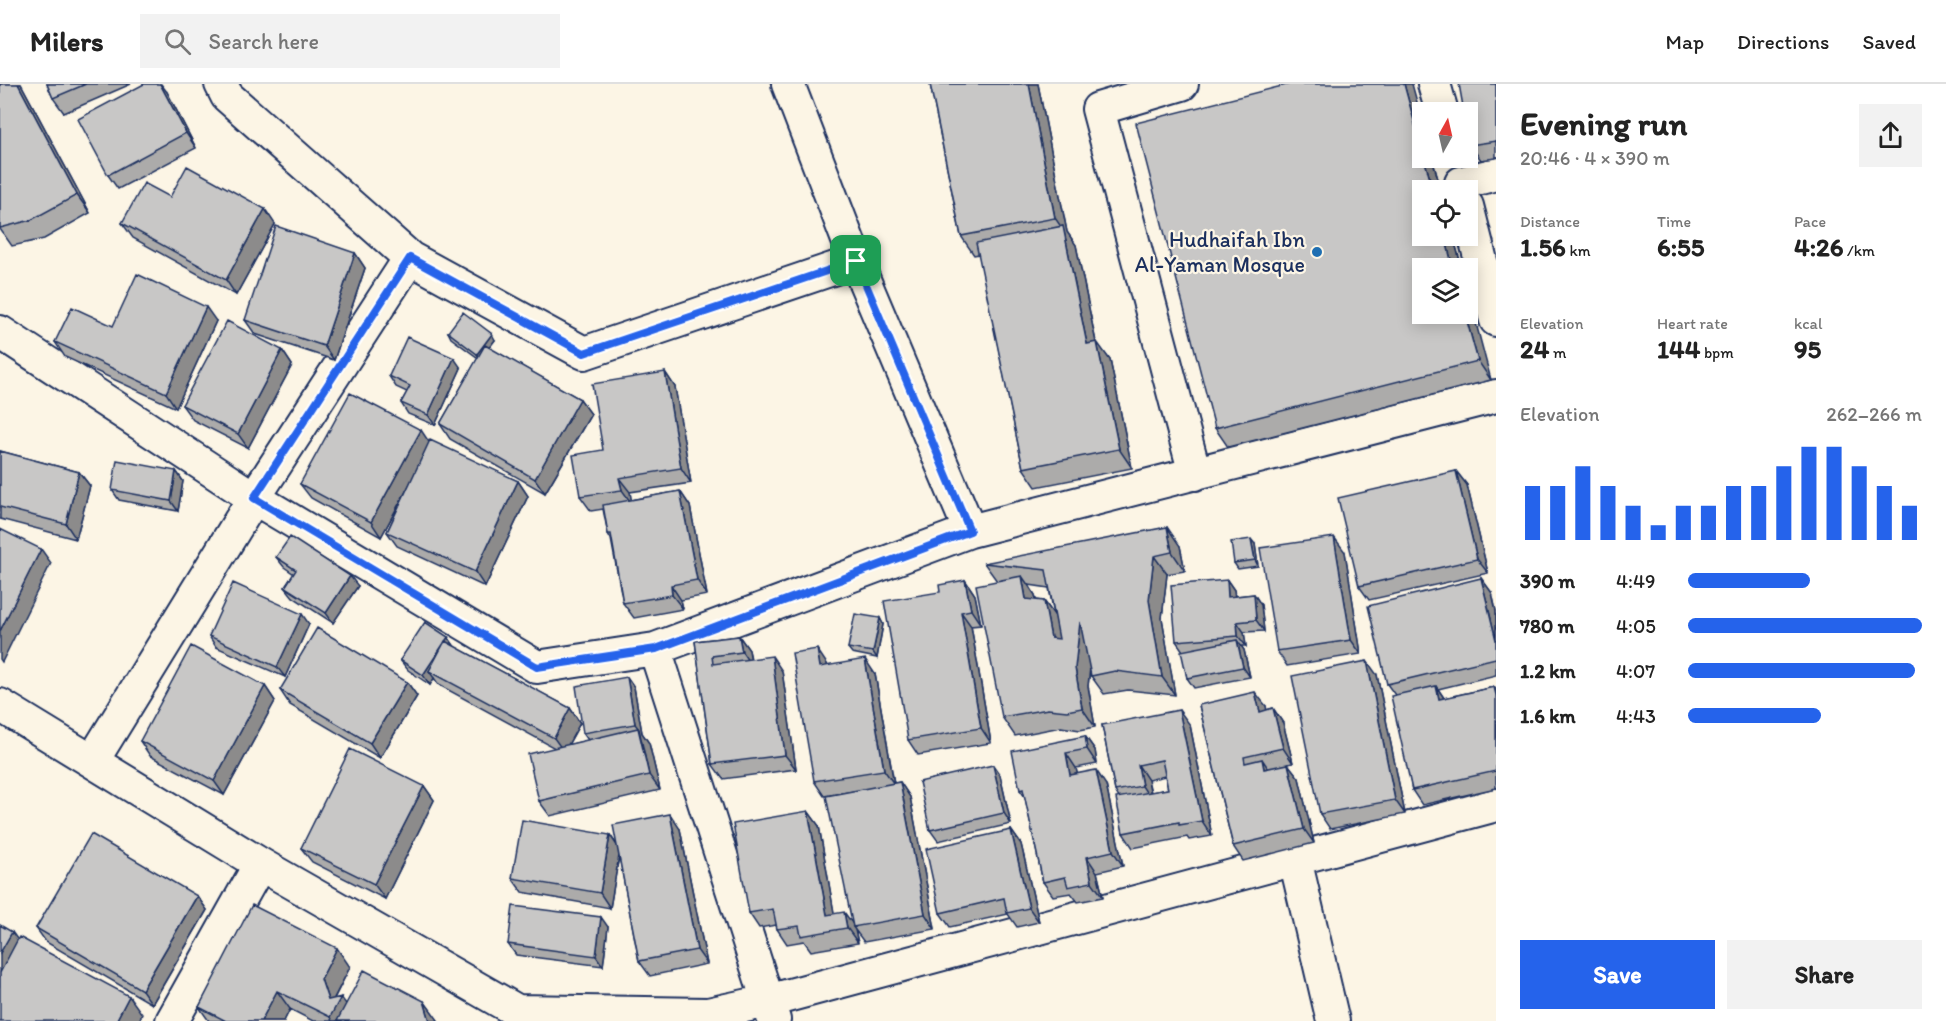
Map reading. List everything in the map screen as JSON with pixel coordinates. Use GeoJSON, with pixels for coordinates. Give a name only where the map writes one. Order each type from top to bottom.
{"type":"FeatureCollection","features":[{"type":"Feature","properties":{"kind":"street"},"geometry":{"type":"LineString","coordinates":[[221,84],[227,96],[410,258],[584,353],[856,261]]}},
{"type":"Feature","properties":{"kind":"street"},"geometry":{"type":"LineString","coordinates":[[788,84],[856,261],[970,531]]}},
{"type":"Feature","properties":{"kind":"street"},"geometry":{"type":"LineString","coordinates":[[1182,84],[1098,109],[1195,474]]}},
{"type":"Feature","properties":{"kind":"street"},"geometry":{"type":"LineString","coordinates":[[1434,84],[1439,102]]}},
{"type":"Feature","properties":{"kind":"street"},"geometry":{"type":"LineString","coordinates":[[1475,180],[1496,174]]}},
{"type":"Feature","properties":{"kind":"street"},"geometry":{"type":"LineString","coordinates":[[1477,246],[1496,320]]}},
{"type":"Feature","properties":{"kind":"street"},"geometry":{"type":"LineString","coordinates":[[93,760],[254,498],[410,258]]}},
{"type":"Feature","properties":{"kind":"street"},"geometry":{"type":"LineString","coordinates":[[0,332],[254,498],[537,667],[656,649],[970,531],[1496,396]]}},
{"type":"Feature","properties":{"kind":"street"},"geometry":{"type":"LineString","coordinates":[[656,649],[771,1011]]}},
{"type":"Feature","properties":{"kind":"street"},"geometry":{"type":"LineString","coordinates":[[0,705],[513,1016],[771,1011],[1295,859],[1496,805]]}},
{"type":"Feature","properties":{"kind":"street"},"geometry":{"type":"LineString","coordinates":[[1295,859],[1333,1021]]}},
{"type":"Feature","properties":{"kind":"street"},"geometry":{"type":"LineString","coordinates":[[172,1021],[260,864]]}},
{"type":"Feature","properties":{"kind":"building"},"geometry":{"type":"Polygon","coordinates":[[[0,84],[18,84],[77,195],[31,220],[0,228],[0,84]]]}},
{"type":"Feature","properties":{"kind":"building"},"geometry":{"type":"Polygon","coordinates":[[[47,84],[86,84],[53,98],[47,84]]]}},
{"type":"Feature","properties":{"kind":"building"},"geometry":{"type":"Polygon","coordinates":[[[144,84],[160,84],[186,133],[108,175],[78,119],[144,84]]]}},
{"type":"Feature","properties":{"kind":"building"},"geometry":{"type":"Polygon","coordinates":[[[930,84],[1029,84],[1055,218],[961,236],[930,84]]]}},
{"type":"Feature","properties":{"kind":"building","name":"Hudhaifah Ibn Al-Yaman Mosque"},"geometry":{"type":"Polygon","coordinates":[[[1290,84],[1404,84],[1412,113],[1412,168],[1427,168],[1430,180],[1412,180],[1412,246],[1448,246],[1450,258],[1412,258],[1412,324],[1468,324],[1478,361],[1215,428],[1136,123],[1290,84]]]}},
{"type":"Feature","properties":{"kind":"building"},"geometry":{"type":"Polygon","coordinates":[[[1459,84],[1496,84],[1496,141],[1478,144],[1478,102],[1462,102],[1459,84]]]}},
{"type":"Feature","properties":{"kind":"building"},"geometry":{"type":"Polygon","coordinates":[[[187,166],[265,209],[226,280],[122,223],[144,183],[170,197],[187,166]]]}},
{"type":"Feature","properties":{"kind":"building"},"geometry":{"type":"Polygon","coordinates":[[[276,226],[355,253],[324,346],[245,320],[276,226]]]}},
{"type":"Feature","properties":{"kind":"building"},"geometry":{"type":"Polygon","coordinates":[[[1063,226],[1087,344],[1097,342],[1119,449],[1023,468],[976,243],[1063,226]]]}},
{"type":"Feature","properties":{"kind":"building"},"geometry":{"type":"Polygon","coordinates":[[[137,274],[206,307],[166,393],[55,342],[72,307],[113,326],[137,274]]]}},
{"type":"Feature","properties":{"kind":"building"},"geometry":{"type":"Polygon","coordinates":[[[463,312],[492,334],[477,354],[448,332],[463,312]]]}},
{"type":"Feature","properties":{"kind":"building"},"geometry":{"type":"Polygon","coordinates":[[[227,321],[282,350],[238,434],[182,405],[227,321]]]}},
{"type":"Feature","properties":{"kind":"building"},"geometry":{"type":"Polygon","coordinates":[[[407,337],[454,358],[428,415],[401,403],[410,386],[389,376],[407,337]]]}},
{"type":"Feature","properties":{"kind":"building"},"geometry":{"type":"Polygon","coordinates":[[[485,345],[580,399],[535,479],[440,424],[485,345]]]}},
{"type":"Feature","properties":{"kind":"building"},"geometry":{"type":"Polygon","coordinates":[[[665,372],[681,468],[619,478],[622,490],[580,496],[573,455],[603,450],[592,384],[665,372]]]}},
{"type":"Feature","properties":{"kind":"building"},"geometry":{"type":"Polygon","coordinates":[[[350,393],[421,430],[371,522],[300,484],[350,393]]]}},
{"type":"Feature","properties":{"kind":"building"},"geometry":{"type":"Polygon","coordinates":[[[430,440],[518,481],[475,572],[387,532],[430,440]]]}},
{"type":"Feature","properties":{"kind":"building"},"geometry":{"type":"Polygon","coordinates":[[[0,451],[79,472],[66,524],[0,507],[0,451]]]}},
{"type":"Feature","properties":{"kind":"building"},"geometry":{"type":"Polygon","coordinates":[[[117,460],[176,471],[171,501],[112,490],[117,460]]]}},
{"type":"Feature","properties":{"kind":"building"},"geometry":{"type":"Polygon","coordinates":[[[1456,471],[1477,559],[1359,586],[1338,498],[1456,471]]]}},
{"type":"Feature","properties":{"kind":"building"},"geometry":{"type":"Polygon","coordinates":[[[680,491],[697,580],[671,585],[672,595],[623,603],[611,534],[608,534],[603,505],[680,491]]]}},
{"type":"Feature","properties":{"kind":"building"},"geometry":{"type":"Polygon","coordinates":[[[1167,527],[1172,552],[1154,556],[1149,600],[1162,677],[1115,671],[1091,676],[1080,622],[1075,668],[1082,708],[1067,711],[1048,709],[1002,717],[976,585],[1022,576],[1026,599],[1044,601],[1051,638],[1059,639],[1046,570],[984,563],[1167,527]]]}},
{"type":"Feature","properties":{"kind":"building"},"geometry":{"type":"Polygon","coordinates":[[[0,529],[41,549],[0,631],[0,529]]]}},
{"type":"Feature","properties":{"kind":"building"},"geometry":{"type":"Polygon","coordinates":[[[290,537],[350,576],[326,613],[285,587],[296,570],[276,557],[290,537]]]}},
{"type":"Feature","properties":{"kind":"building"},"geometry":{"type":"Polygon","coordinates":[[[1334,537],[1351,640],[1277,651],[1260,548],[1334,537]]]}},
{"type":"Feature","properties":{"kind":"building"},"geometry":{"type":"Polygon","coordinates":[[[1251,539],[1255,560],[1234,563],[1231,542],[1251,539]]]}},
{"type":"Feature","properties":{"kind":"building"},"geometry":{"type":"Polygon","coordinates":[[[1481,578],[1496,640],[1496,658],[1387,684],[1368,606],[1481,578]]]}},
{"type":"Feature","properties":{"kind":"building"},"geometry":{"type":"Polygon","coordinates":[[[965,580],[971,610],[961,612],[981,728],[908,740],[884,601],[940,592],[939,585],[965,580]]]}},
{"type":"Feature","properties":{"kind":"building"},"geometry":{"type":"Polygon","coordinates":[[[1227,580],[1228,597],[1254,594],[1256,620],[1237,622],[1238,636],[1176,641],[1171,585],[1227,580]]]}},
{"type":"Feature","properties":{"kind":"building"},"geometry":{"type":"Polygon","coordinates":[[[233,583],[302,614],[277,667],[209,636],[233,583]]]}},
{"type":"Feature","properties":{"kind":"building"},"geometry":{"type":"Polygon","coordinates":[[[855,614],[880,618],[873,652],[848,648],[855,614]]]}},
{"type":"Feature","properties":{"kind":"building"},"geometry":{"type":"Polygon","coordinates":[[[425,622],[448,637],[423,675],[400,660],[425,622]]]}},
{"type":"Feature","properties":{"kind":"building"},"geometry":{"type":"Polygon","coordinates":[[[317,628],[407,682],[370,743],[280,690],[317,628]]]}},
{"type":"Feature","properties":{"kind":"building"},"geometry":{"type":"Polygon","coordinates":[[[739,636],[742,652],[712,656],[713,664],[772,656],[785,755],[712,764],[695,641],[739,636]]]}},
{"type":"Feature","properties":{"kind":"building"},"geometry":{"type":"Polygon","coordinates":[[[1237,640],[1243,667],[1187,678],[1181,651],[1237,640]]]}},
{"type":"Feature","properties":{"kind":"building"},"geometry":{"type":"Polygon","coordinates":[[[445,641],[570,708],[554,738],[429,671],[445,641]]]}},
{"type":"Feature","properties":{"kind":"building"},"geometry":{"type":"Polygon","coordinates":[[[191,646],[265,686],[214,781],[140,741],[191,646]]]}},
{"type":"Feature","properties":{"kind":"building"},"geometry":{"type":"Polygon","coordinates":[[[817,649],[820,667],[865,659],[884,770],[814,781],[792,653],[817,649]]]}},
{"type":"Feature","properties":{"kind":"building"},"geometry":{"type":"Polygon","coordinates":[[[1367,661],[1395,800],[1320,814],[1292,676],[1367,661]]]}},
{"type":"Feature","properties":{"kind":"building"},"geometry":{"type":"Polygon","coordinates":[[[627,677],[635,724],[583,733],[576,686],[627,677]]]}},
{"type":"Feature","properties":{"kind":"building"},"geometry":{"type":"Polygon","coordinates":[[[1436,686],[1439,699],[1494,687],[1496,695],[1496,771],[1412,790],[1391,696],[1436,686]]]}},
{"type":"Feature","properties":{"kind":"building"},"geometry":{"type":"Polygon","coordinates":[[[1255,692],[1260,712],[1273,708],[1283,748],[1244,757],[1245,763],[1262,759],[1264,769],[1288,764],[1304,829],[1233,846],[1199,705],[1255,692]]]}},
{"type":"Feature","properties":{"kind":"building"},"geometry":{"type":"Polygon","coordinates":[[[1179,710],[1202,821],[1179,825],[1179,822],[1123,833],[1116,798],[1168,789],[1162,760],[1138,765],[1142,786],[1115,791],[1102,725],[1179,710]]]}},
{"type":"Feature","properties":{"kind":"building"},"geometry":{"type":"Polygon","coordinates":[[[638,728],[649,775],[539,801],[528,754],[638,728]]]}},
{"type":"Feature","properties":{"kind":"building"},"geometry":{"type":"Polygon","coordinates":[[[1085,736],[1087,749],[1066,753],[1070,775],[1096,770],[1113,851],[1087,857],[1092,882],[1068,887],[1065,877],[1043,882],[1023,789],[1020,790],[1012,751],[1085,736]]]}},
{"type":"Feature","properties":{"kind":"building"},"geometry":{"type":"Polygon","coordinates":[[[350,749],[424,786],[374,884],[301,848],[350,749]]]}},
{"type":"Feature","properties":{"kind":"building"},"geometry":{"type":"Polygon","coordinates":[[[993,765],[1004,813],[930,830],[919,782],[993,765]]]}},
{"type":"Feature","properties":{"kind":"building"},"geometry":{"type":"Polygon","coordinates":[[[900,782],[925,914],[853,927],[826,796],[900,782]]]}},
{"type":"Feature","properties":{"kind":"building"},"geometry":{"type":"Polygon","coordinates":[[[808,811],[827,915],[844,912],[847,928],[801,936],[799,926],[777,929],[773,909],[749,913],[733,824],[808,811]]]}},
{"type":"Feature","properties":{"kind":"building"},"geometry":{"type":"Polygon","coordinates":[[[670,814],[697,950],[639,961],[613,825],[670,814]]]}},
{"type":"Feature","properties":{"kind":"building"},"geometry":{"type":"Polygon","coordinates":[[[522,820],[610,835],[600,893],[512,878],[522,820]]]}},
{"type":"Feature","properties":{"kind":"building"},"geometry":{"type":"Polygon","coordinates":[[[1011,830],[1029,908],[1007,913],[1004,898],[940,913],[926,849],[1011,830]]]}},
{"type":"Feature","properties":{"kind":"building"},"geometry":{"type":"Polygon","coordinates":[[[91,834],[197,896],[142,990],[36,928],[91,834]]]}},
{"type":"Feature","properties":{"kind":"building"},"geometry":{"type":"Polygon","coordinates":[[[252,905],[337,948],[321,979],[328,1000],[341,997],[330,1017],[277,991],[261,1021],[226,1021],[199,1007],[252,905]]]}},
{"type":"Feature","properties":{"kind":"building"},"geometry":{"type":"Polygon","coordinates":[[[513,906],[601,917],[596,956],[508,944],[513,906]]]}},
{"type":"Feature","properties":{"kind":"building"},"geometry":{"type":"Polygon","coordinates":[[[0,925],[12,932],[0,953],[0,925]]]}},
{"type":"Feature","properties":{"kind":"building"},"geometry":{"type":"Polygon","coordinates":[[[19,937],[129,996],[116,1021],[0,1021],[0,973],[19,937]]]}},
{"type":"Feature","properties":{"kind":"building"},"geometry":{"type":"Polygon","coordinates":[[[364,970],[424,1001],[430,1021],[337,1021],[364,970]]]}},
{"type":"Feature","properties":{"kind":"place","name":"Hudhaifah Ibn Al-Yaman Mosque"},"geometry":{"type":"Point","coordinates":[1317,252]}},
{"type":"Feature","properties":{"kind":"route"},"geometry":{"type":"LineString","coordinates":[[410,258],[584,353],[856,261],[970,531],[656,649],[537,667],[254,498],[410,258]]}}]}
